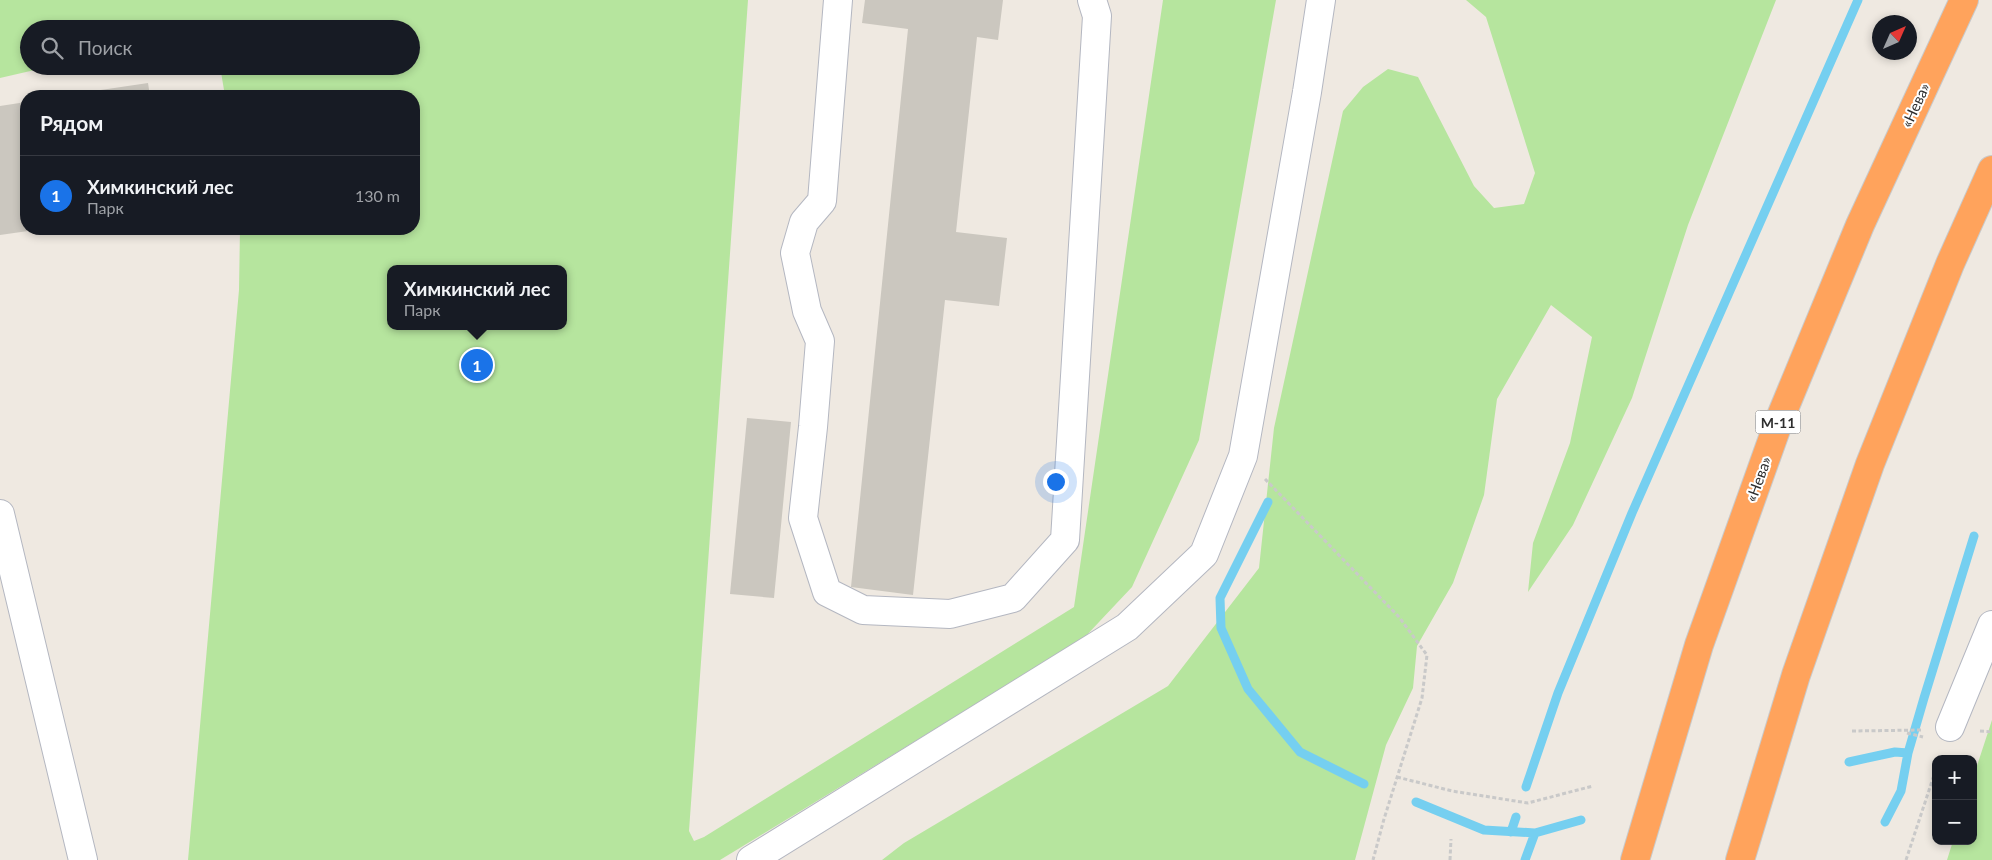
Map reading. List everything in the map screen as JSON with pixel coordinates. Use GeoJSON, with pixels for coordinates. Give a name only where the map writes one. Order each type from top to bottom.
{"type":"FeatureCollection","features":[{"type":"Feature","properties":{"kind":"highway","name":"«Нева»"},"geometry":{"type":"LineString","coordinates":[[1635,860],[1700,645],[1779,421],[1860,225],[1964,0]]}},
{"type":"Feature","properties":{"kind":"highway"},"geometry":{"type":"LineString","coordinates":[[1740,860],[1796,675],[1870,464],[1950,264],[1992,170]]}},
{"type":"Feature","properties":{"kind":"street"},"geometry":{"type":"LineString","coordinates":[[838,0],[822,201],[804,222],[795,253],[806,311],[820,341],[814,427],[803,518],[826,592],[863,610],[950,614],[1013,598],[1064,540],[1097,16],[1092,0]]}},
{"type":"Feature","properties":{"kind":"street"},"geometry":{"type":"LineString","coordinates":[[750,860],[1128,627],[1204,554],[1243,456],[1307,92],[1321,0]]}},
{"type":"Feature","properties":{"kind":"street"},"geometry":{"type":"LineString","coordinates":[[0,514],[83,860]]}},
{"type":"Feature","properties":{"kind":"street"},"geometry":{"type":"LineString","coordinates":[[1950,727],[1992,625]]}},
{"type":"Feature","properties":{"kind":"path"},"geometry":{"type":"LineString","coordinates":[[1243,456],[1399,617],[1427,655],[1422,698],[1373,860]]}},
{"type":"Feature","properties":{"kind":"path"},"geometry":{"type":"LineString","coordinates":[[1852,732],[1904,732],[1920,730]]}},
{"type":"Feature","properties":{"kind":"path"},"geometry":{"type":"LineString","coordinates":[[1397,777],[1452,791],[1528,803],[1593,786]]}},
{"type":"Feature","properties":{"kind":"path"},"geometry":{"type":"LineString","coordinates":[[1906,860],[1932,781]]}},
{"type":"Feature","properties":{"kind":"path"},"geometry":{"type":"LineString","coordinates":[[1450,860],[1451,839]]}},
{"type":"Feature","properties":{"kind":"green space"},"geometry":{"type":"Polygon","coordinates":[[[0,0],[748,0],[689,831],[694,841],[704,837],[1074,607],[1163,0],[1276,0],[1199,440],[1132,587],[1083,639],[720,860],[188,860],[239,290],[240,235],[420,235],[420,90],[224,90],[222,75],[420,75],[420,20],[20,20],[20,73],[0,78],[0,0]]]}},
{"type":"Feature","properties":{"kind":"green space"},"geometry":{"type":"Polygon","coordinates":[[[1466,0],[1776,0],[1688,225],[1632,398],[1573,525],[1528,592],[1533,543],[1570,443],[1592,337],[1551,305],[1497,399],[1484,495],[1453,583],[1417,646],[1413,688],[1386,745],[1355,860],[882,860],[904,843],[1168,686],[1259,568],[1274,428],[1343,111],[1363,87],[1388,69],[1418,77],[1474,186],[1494,208],[1524,204],[1535,173],[1486,17],[1466,0]]]}},
{"type":"Feature","properties":{"kind":"green space"},"geometry":{"type":"Polygon","coordinates":[[[1992,720],[1992,860],[1947,860],[1952,845],[1977,845],[1977,766],[1992,720]]]}},
{"type":"Feature","properties":{"kind":"building"},"geometry":{"type":"Polygon","coordinates":[[[865,0],[1003,0],[998,40],[977,37],[956,232],[1007,238],[999,306],[945,300],[913,595],[851,587],[908,29],[862,23],[865,0]]]}},
{"type":"Feature","properties":{"kind":"building"},"geometry":{"type":"Polygon","coordinates":[[[148,83],[149,90],[101,90],[148,83]]]}},
{"type":"Feature","properties":{"kind":"building"},"geometry":{"type":"Polygon","coordinates":[[[20,103],[20,232],[0,235],[0,106],[20,103]]]}},
{"type":"Feature","properties":{"kind":"building"},"geometry":{"type":"Polygon","coordinates":[[[747,418],[791,422],[774,598],[730,594],[747,418]]]}},
{"type":"Feature","properties":{"kind":"waterway"},"geometry":{"type":"LineString","coordinates":[[1526,787],[1558,693],[1632,513],[1858,0]]}},
{"type":"Feature","properties":{"kind":"waterway"},"geometry":{"type":"LineString","coordinates":[[1268,502],[1220,598],[1221,628],[1248,689],[1300,752],[1364,784]]}},
{"type":"Feature","properties":{"kind":"waterway"},"geometry":{"type":"LineString","coordinates":[[1885,822],[1901,791],[1908,753],[1974,536]]}},
{"type":"Feature","properties":{"kind":"waterway"},"geometry":{"type":"LineString","coordinates":[[1849,762],[1895,752],[1908,753]]}},
{"type":"Feature","properties":{"kind":"waterway"},"geometry":{"type":"LineString","coordinates":[[1416,802],[1484,830],[1535,833],[1581,820]]}},
{"type":"Feature","properties":{"kind":"waterway"},"geometry":{"type":"LineString","coordinates":[[1511,832],[1516,817]]}},
{"type":"Feature","properties":{"kind":"waterway"},"geometry":{"type":"LineString","coordinates":[[1525,860],[1535,833]]}},
{"type":"Feature","properties":{"kind":"place","name":"Химкинский лес"},"geometry":{"type":"Point","coordinates":[477,365]}}]}
